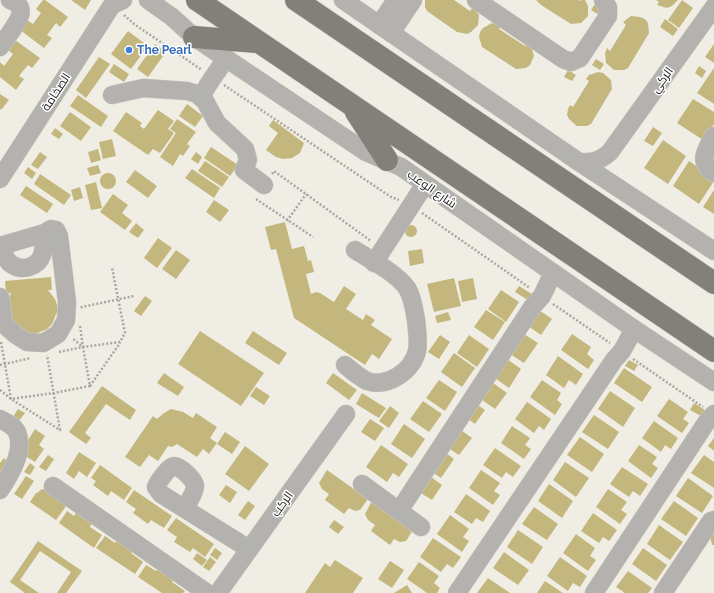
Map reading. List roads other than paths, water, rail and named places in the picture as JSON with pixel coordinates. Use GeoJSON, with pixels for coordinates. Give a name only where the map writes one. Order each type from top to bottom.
{"type":"FeatureCollection","features":[{"type":"Feature","properties":{"kind":"main road","name":"شارع الوعب"},"geometry":{"type":"LineString","coordinates":[[197,0],[710,345]]}},
{"type":"Feature","properties":{"kind":"main road"},"geometry":{"type":"LineString","coordinates":[[296,0],[714,283]]}},
{"type":"Feature","properties":{"kind":"main road"},"geometry":{"type":"LineString","coordinates":[[194,37],[259,42]]}},
{"type":"Feature","properties":{"kind":"main road"},"geometry":{"type":"LineString","coordinates":[[351,104],[386,160]]}},
{"type":"Feature","properties":{"kind":"street"},"geometry":{"type":"LineString","coordinates":[[0,47],[21,16],[21,9],[19,6],[10,0]]}},
{"type":"Feature","properties":{"kind":"street","name":"شارع الوعب"},"geometry":{"type":"LineString","coordinates":[[148,0],[172,16],[194,37],[366,152],[401,167],[634,329],[714,382]]}},
{"type":"Feature","properties":{"kind":"street"},"geometry":{"type":"LineString","coordinates":[[343,0],[579,162],[714,251]]}},
{"type":"Feature","properties":{"kind":"street"},"geometry":{"type":"LineString","coordinates":[[385,29],[396,0]]}},
{"type":"Feature","properties":{"kind":"street"},"geometry":{"type":"LineString","coordinates":[[385,29],[413,0]]}},
{"type":"Feature","properties":{"kind":"street"},"geometry":{"type":"LineString","coordinates":[[476,0],[563,59],[571,62],[580,58],[608,16],[608,7],[603,0]]}},
{"type":"Feature","properties":{"kind":"street","name":"الصخامة"},"geometry":{"type":"LineString","coordinates":[[0,179],[115,2]]}},
{"type":"Feature","properties":{"kind":"street","name":"الركي"},"geometry":{"type":"LineString","coordinates":[[579,162],[592,162],[599,160],[610,152],[714,7]]}},
{"type":"Feature","properties":{"kind":"street"},"geometry":{"type":"LineString","coordinates":[[201,97],[206,86],[214,78],[226,58]]}},
{"type":"Feature","properties":{"kind":"street"},"geometry":{"type":"LineString","coordinates":[[112,95],[143,88],[187,91],[201,97],[208,105],[217,123],[245,149],[248,160],[244,170],[264,185]]}},
{"type":"Feature","properties":{"kind":"street"},"geometry":{"type":"LineString","coordinates":[[714,136],[705,151],[704,161],[714,174]]}},
{"type":"Feature","properties":{"kind":"street"},"geometry":{"type":"LineString","coordinates":[[610,152],[608,166],[611,179],[615,186]]}},
{"type":"Feature","properties":{"kind":"street"},"geometry":{"type":"LineString","coordinates":[[379,256],[425,184]]}},
{"type":"Feature","properties":{"kind":"street"},"geometry":{"type":"LineString","coordinates":[[0,297],[1,328],[27,342],[43,343],[58,334],[66,320],[66,302],[59,236],[56,230],[51,229],[45,233],[0,246],[10,263],[15,266],[26,268],[37,263],[42,255],[45,233]]}},
{"type":"Feature","properties":{"kind":"street"},"geometry":{"type":"LineString","coordinates":[[345,366],[360,377],[369,381],[379,382],[389,380],[399,376],[413,361],[417,351],[418,341],[415,314],[410,294],[402,282],[379,256],[356,250]]}},
{"type":"Feature","properties":{"kind":"street"},"geometry":{"type":"LineString","coordinates":[[399,511],[533,306],[542,296],[553,273]]}},
{"type":"Feature","properties":{"kind":"street"},"geometry":{"type":"LineString","coordinates":[[457,593],[614,360],[622,351],[634,329]]}},
{"type":"Feature","properties":{"kind":"street","name":"الركب"},"geometry":{"type":"LineString","coordinates":[[218,593],[346,414]]}},
{"type":"Feature","properties":{"kind":"street"},"geometry":{"type":"LineString","coordinates":[[594,593],[714,414]]}},
{"type":"Feature","properties":{"kind":"street"},"geometry":{"type":"LineString","coordinates":[[0,419],[13,427],[17,432],[19,442],[17,459],[13,470],[0,490]]}},
{"type":"Feature","properties":{"kind":"street"},"geometry":{"type":"LineString","coordinates":[[362,484],[421,527]]}},
{"type":"Feature","properties":{"kind":"street"},"geometry":{"type":"LineString","coordinates":[[53,486],[207,593]]}},
{"type":"Feature","properties":{"kind":"street"},"geometry":{"type":"LineString","coordinates":[[185,509],[249,549]]}},
{"type":"Feature","properties":{"kind":"street"},"geometry":{"type":"LineString","coordinates":[[671,590],[696,541],[711,521],[714,520]]}},
{"type":"Feature","properties":{"kind":"place","name":"The Pearl"},"geometry":{"type":"Point","coordinates":[129,50]}}]}
